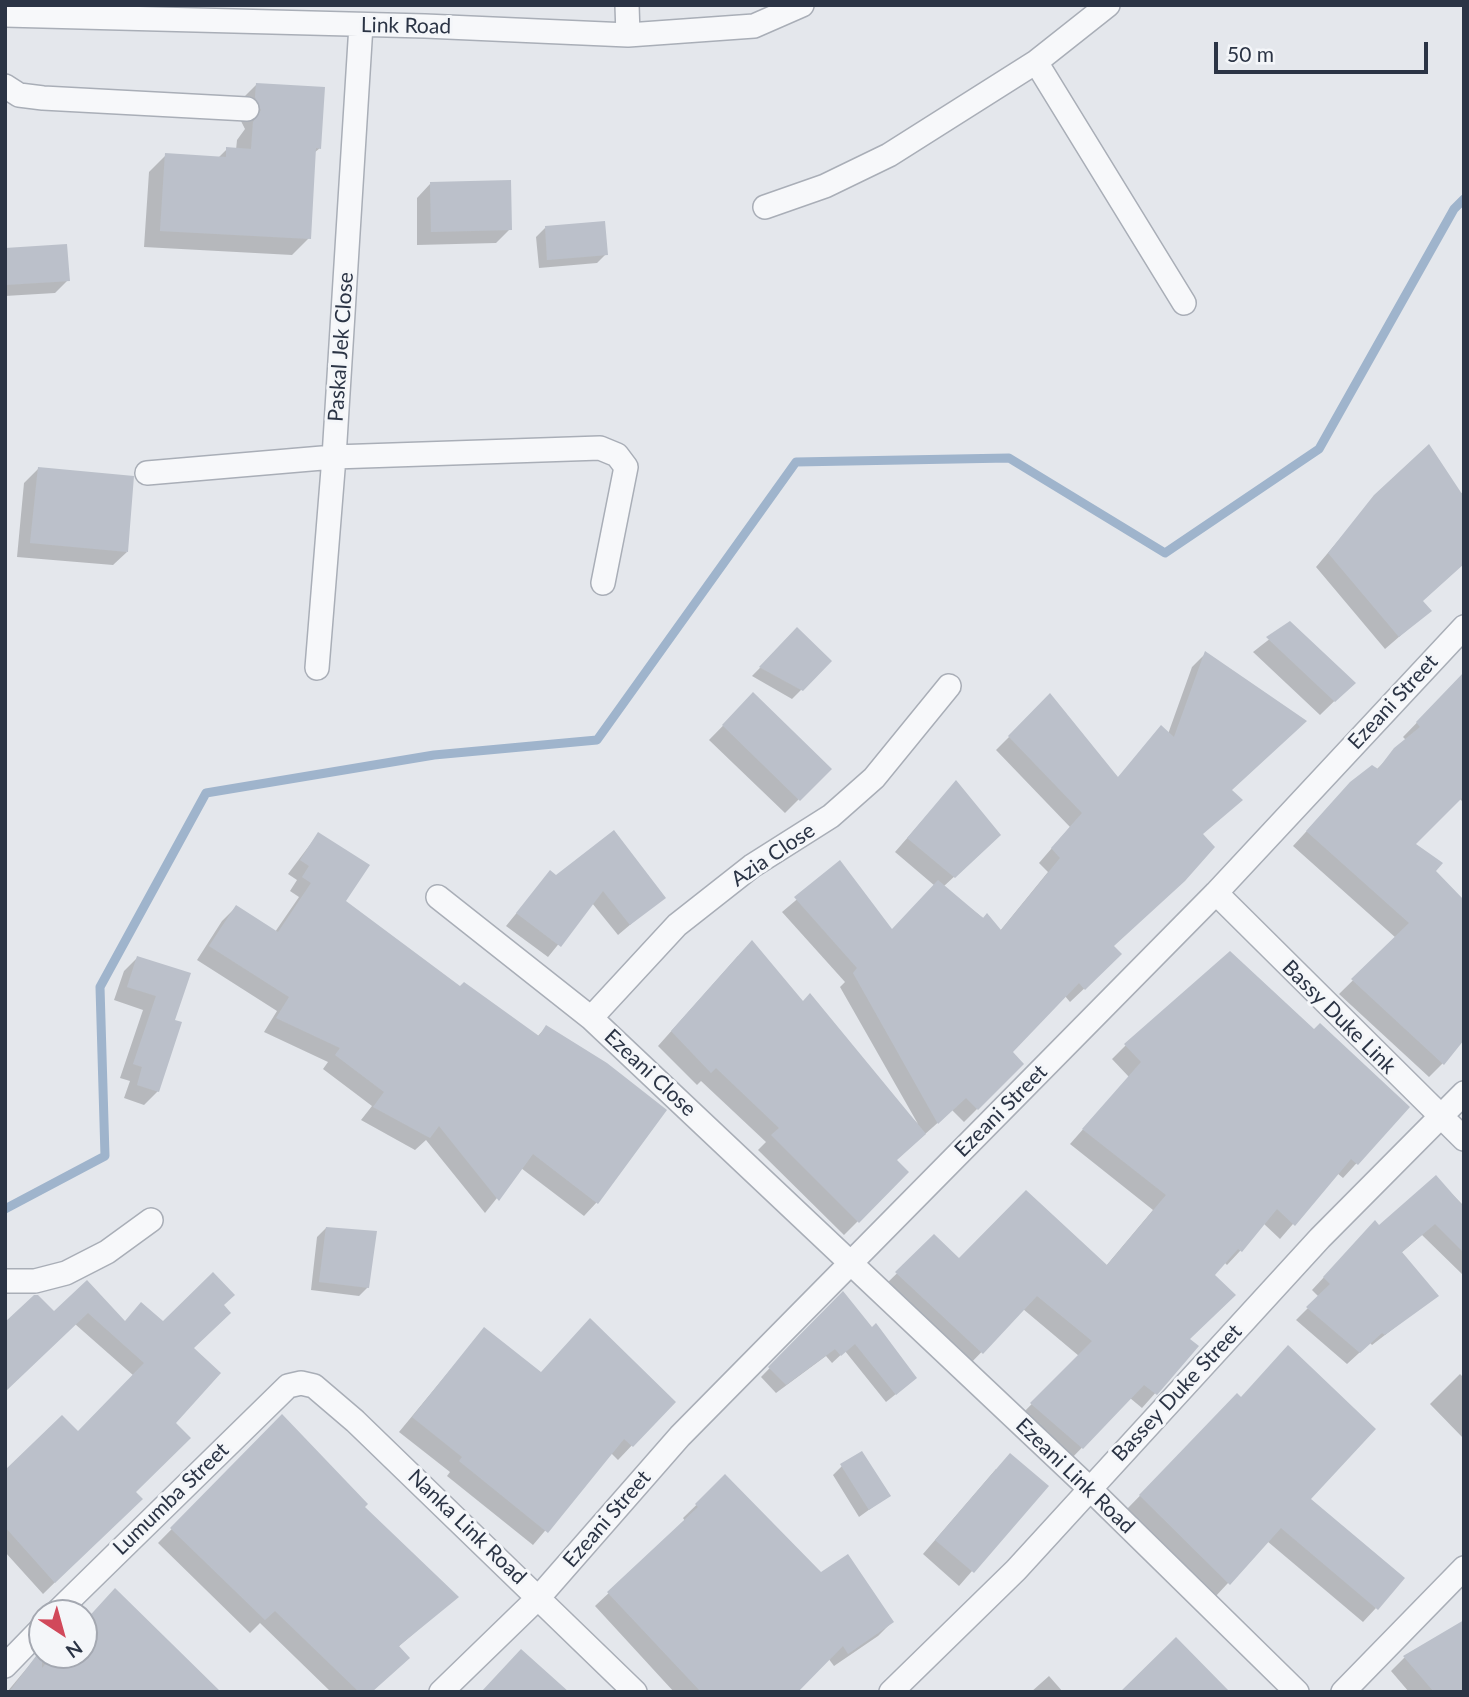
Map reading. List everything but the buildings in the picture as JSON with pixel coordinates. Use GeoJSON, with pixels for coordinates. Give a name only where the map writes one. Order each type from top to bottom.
{"type":"FeatureCollection","features":[{"type":"Feature","properties":{"kind":"street"},"geometry":{"type":"LineString","coordinates":[[627,5],[628,35]]}},
{"type":"Feature","properties":{"kind":"street","name":"Link Road"},"geometry":{"type":"LineString","coordinates":[[17,11],[628,35],[754,26],[802,5]]}},
{"type":"Feature","properties":{"kind":"street"},"geometry":{"type":"LineString","coordinates":[[765,206],[825,186],[890,155],[1036,62],[1108,5]]}},
{"type":"Feature","properties":{"kind":"street","name":"Paskal Jek Close"},"geometry":{"type":"LineString","coordinates":[[317,668],[334,457],[361,25]]}},
{"type":"Feature","properties":{"kind":"street"},"geometry":{"type":"LineString","coordinates":[[1036,62],[1184,303]]}},
{"type":"Feature","properties":{"kind":"street"},"geometry":{"type":"LineString","coordinates":[[5,86],[19,95],[43,98],[247,109]]}},
{"type":"Feature","properties":{"kind":"street"},"geometry":{"type":"LineString","coordinates":[[147,473],[334,457],[600,448],[617,455],[626,467],[603,583]]}},
{"type":"Feature","properties":{"kind":"street","name":"Ezeani Street"},"geometry":{"type":"LineString","coordinates":[[441,1692],[540,1596],[680,1436],[1216,893],[1464,627]]}},
{"type":"Feature","properties":{"kind":"street","name":"Azia Close"},"geometry":{"type":"LineString","coordinates":[[591,1018],[677,925],[752,866],[831,817],[874,778],[949,686]]}},
{"type":"Feature","properties":{"kind":"street","name":"Bassy Duke Link"},"geometry":{"type":"LineString","coordinates":[[1216,893],[1464,1139]]}},
{"type":"Feature","properties":{"kind":"street","name":"Ezeani Close"},"geometry":{"type":"LineString","coordinates":[[438,897],[591,1018],[851,1263]]}},
{"type":"Feature","properties":{"kind":"street","name":"Bassey Duke Street"},"geometry":{"type":"LineString","coordinates":[[891,1692],[1016,1570],[1320,1238],[1464,1093]]}},
{"type":"Feature","properties":{"kind":"street"},"geometry":{"type":"LineString","coordinates":[[5,1281],[35,1281],[66,1273],[107,1252],[151,1220]]}},
{"type":"Feature","properties":{"kind":"street","name":"Ezeani Link Road"},"geometry":{"type":"LineString","coordinates":[[851,1263],[1089,1488],[1297,1692]]}},
{"type":"Feature","properties":{"kind":"street","name":"Nanka Link Road"},"geometry":{"type":"LineString","coordinates":[[288,1386],[301,1383],[314,1386],[355,1421],[540,1596],[635,1692]]}},
{"type":"Feature","properties":{"kind":"street","name":"Lumumba Street"},"geometry":{"type":"LineString","coordinates":[[70,1599],[288,1386]]}},
{"type":"Feature","properties":{"kind":"street"},"geometry":{"type":"LineString","coordinates":[[1343,1692],[1464,1568]]}},
{"type":"Feature","properties":{"kind":"street"},"geometry":{"type":"LineString","coordinates":[[5,1666],[28,1642]]}},
{"type":"Feature","properties":{"kind":"waterway"},"geometry":{"type":"LineString","coordinates":[[5,1209],[105,1156],[100,987],[206,793],[434,755],[597,740],[796,462],[1009,458],[1165,553],[1319,449],[1454,209],[1464,199]]}}]}
